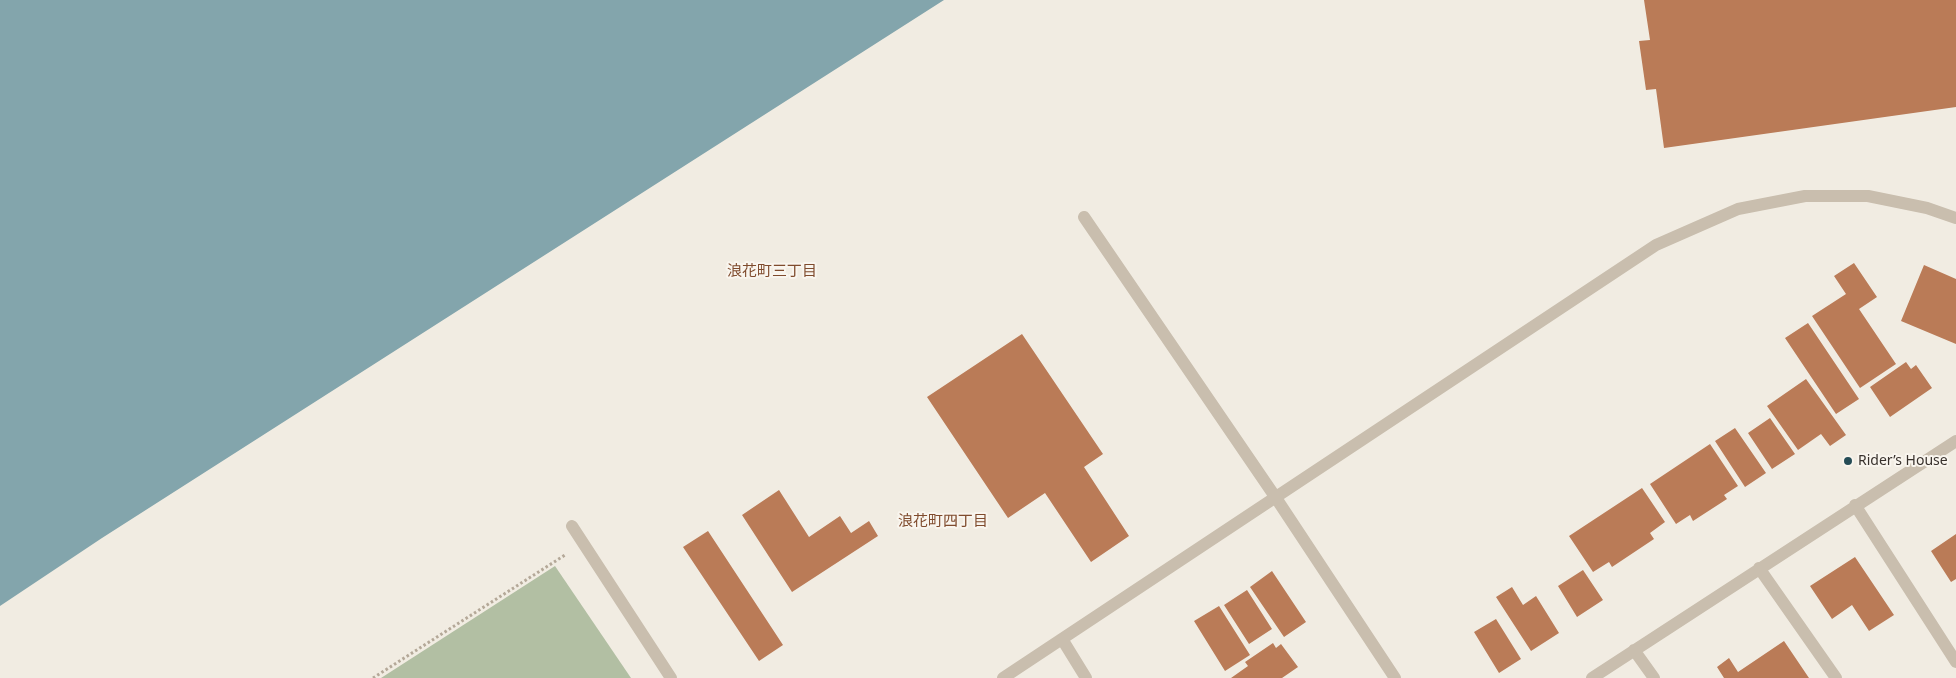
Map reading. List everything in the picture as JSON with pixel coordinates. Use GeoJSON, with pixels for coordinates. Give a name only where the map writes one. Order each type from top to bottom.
{"type":"FeatureCollection","features":[{"type":"Feature","properties":{"kind":"street"},"geometry":{"type":"LineString","coordinates":[[1003,678],[1656,245],[1738,209],[1805,196],[1868,196],[1926,208],[1956,218]]}},
{"type":"Feature","properties":{"kind":"street"},"geometry":{"type":"LineString","coordinates":[[1084,217],[1276,498],[1395,678]]}},
{"type":"Feature","properties":{"kind":"street"},"geometry":{"type":"LineString","coordinates":[[1592,678],[1956,441]]}},
{"type":"Feature","properties":{"kind":"street"},"geometry":{"type":"LineString","coordinates":[[1855,505],[1956,662]]}},
{"type":"Feature","properties":{"kind":"street"},"geometry":{"type":"LineString","coordinates":[[572,526],[671,678]]}},
{"type":"Feature","properties":{"kind":"street"},"geometry":{"type":"LineString","coordinates":[[1760,568],[1836,678]]}},
{"type":"Feature","properties":{"kind":"street"},"geometry":{"type":"LineString","coordinates":[[1062,639],[1086,678]]}},
{"type":"Feature","properties":{"kind":"street"},"geometry":{"type":"LineString","coordinates":[[1634,650],[1654,678]]}},
{"type":"Feature","properties":{"kind":"path"},"geometry":{"type":"LineString","coordinates":[[374,678],[583,544]]}},
{"type":"Feature","properties":{"kind":"green space"},"geometry":{"type":"Polygon","coordinates":[[[555,566],[631,678],[381,678],[555,566]]]}},
{"type":"Feature","properties":{"kind":"water"},"geometry":{"type":"Polygon","coordinates":[[[0,0],[944,0],[102,538],[0,606],[0,0]]]}},
{"type":"Feature","properties":{"kind":"building"},"geometry":{"type":"Polygon","coordinates":[[[1644,0],[1956,0],[1956,107],[1664,148],[1656,89],[1646,90],[1639,41],[1650,40],[1644,0]]]}},
{"type":"Feature","properties":{"kind":"building"},"geometry":{"type":"Polygon","coordinates":[[[1854,263],[1877,297],[1859,309],[1896,364],[1860,388],[1812,316],[1846,294],[1834,276],[1854,263]]]}},
{"type":"Feature","properties":{"kind":"building"},"geometry":{"type":"Polygon","coordinates":[[[1924,265],[1956,279],[1956,344],[1901,321],[1924,265]]]}},
{"type":"Feature","properties":{"kind":"building"},"geometry":{"type":"Polygon","coordinates":[[[1808,323],[1859,399],[1836,414],[1785,338],[1808,323]]]}},
{"type":"Feature","properties":{"kind":"building"},"geometry":{"type":"Polygon","coordinates":[[[1022,334],[1103,454],[1084,467],[1129,536],[1091,562],[1045,493],[1008,518],[927,397],[1022,334]]]}},
{"type":"Feature","properties":{"kind":"building"},"geometry":{"type":"Polygon","coordinates":[[[1906,362],[1911,369],[1916,365],[1932,388],[1890,417],[1870,387],[1906,362]]]}},
{"type":"Feature","properties":{"kind":"building"},"geometry":{"type":"Polygon","coordinates":[[[1806,379],[1846,435],[1830,446],[1821,434],[1798,450],[1767,406],[1806,379]]]}},
{"type":"Feature","properties":{"kind":"building"},"geometry":{"type":"Polygon","coordinates":[[[1770,418],[1795,454],[1772,469],[1748,433],[1770,418]]]}},
{"type":"Feature","properties":{"kind":"building"},"geometry":{"type":"Polygon","coordinates":[[[1735,428],[1766,473],[1745,487],[1715,441],[1735,428]]]}},
{"type":"Feature","properties":{"kind":"building"},"geometry":{"type":"Polygon","coordinates":[[[1710,444],[1738,486],[1724,495],[1727,499],[1693,521],[1690,515],[1676,524],[1650,484],[1710,444]]]}},
{"type":"Feature","properties":{"kind":"building"},"geometry":{"type":"Polygon","coordinates":[[[1642,488],[1665,522],[1650,533],[1654,539],[1612,567],[1609,562],[1593,572],[1569,536],[1642,488]]]}},
{"type":"Feature","properties":{"kind":"building"},"geometry":{"type":"Polygon","coordinates":[[[779,490],[809,537],[840,516],[851,533],[869,521],[878,536],[792,592],[742,515],[779,490]]]}},
{"type":"Feature","properties":{"kind":"building"},"geometry":{"type":"Polygon","coordinates":[[[708,531],[783,645],[759,661],[683,547],[708,531]]]}},
{"type":"Feature","properties":{"kind":"building"},"geometry":{"type":"Polygon","coordinates":[[[1956,534],[1956,579],[1951,582],[1931,551],[1956,534]]]}},
{"type":"Feature","properties":{"kind":"building"},"geometry":{"type":"Polygon","coordinates":[[[1855,557],[1894,615],[1869,631],[1852,605],[1832,619],[1810,586],[1855,557]]]}},
{"type":"Feature","properties":{"kind":"building"},"geometry":{"type":"Polygon","coordinates":[[[1583,570],[1603,600],[1577,617],[1558,586],[1583,570]]]}},
{"type":"Feature","properties":{"kind":"building"},"geometry":{"type":"Polygon","coordinates":[[[1272,571],[1306,622],[1284,637],[1250,587],[1272,571]]]}},
{"type":"Feature","properties":{"kind":"building"},"geometry":{"type":"Polygon","coordinates":[[[1512,587],[1523,605],[1536,596],[1559,633],[1531,651],[1496,597],[1512,587]]]}},
{"type":"Feature","properties":{"kind":"building"},"geometry":{"type":"Polygon","coordinates":[[[1247,590],[1272,629],[1249,644],[1224,605],[1247,590]]]}},
{"type":"Feature","properties":{"kind":"building"},"geometry":{"type":"Polygon","coordinates":[[[1219,606],[1250,655],[1225,671],[1194,621],[1219,606]]]}},
{"type":"Feature","properties":{"kind":"building"},"geometry":{"type":"Polygon","coordinates":[[[1496,619],[1521,659],[1499,673],[1474,632],[1496,619]]]}},
{"type":"Feature","properties":{"kind":"building"},"geometry":{"type":"Polygon","coordinates":[[[1784,641],[1809,678],[1724,678],[1717,667],[1729,658],[1738,672],[1784,641]]]}},
{"type":"Feature","properties":{"kind":"building"},"geometry":{"type":"Polygon","coordinates":[[[1273,643],[1276,648],[1281,644],[1298,667],[1282,678],[1231,678],[1248,666],[1245,662],[1273,643]]]}},
{"type":"Feature","properties":{"kind":"place","name":"Rider’s House"},"geometry":{"type":"Point","coordinates":[1848,461]}},
{"type":"Feature","properties":{"kind":"district","name":"浪花町三丁目"},"geometry":{"type":"Point","coordinates":[772,272]}},
{"type":"Feature","properties":{"kind":"district","name":"浪花町四丁目"},"geometry":{"type":"Point","coordinates":[943,522]}}]}
